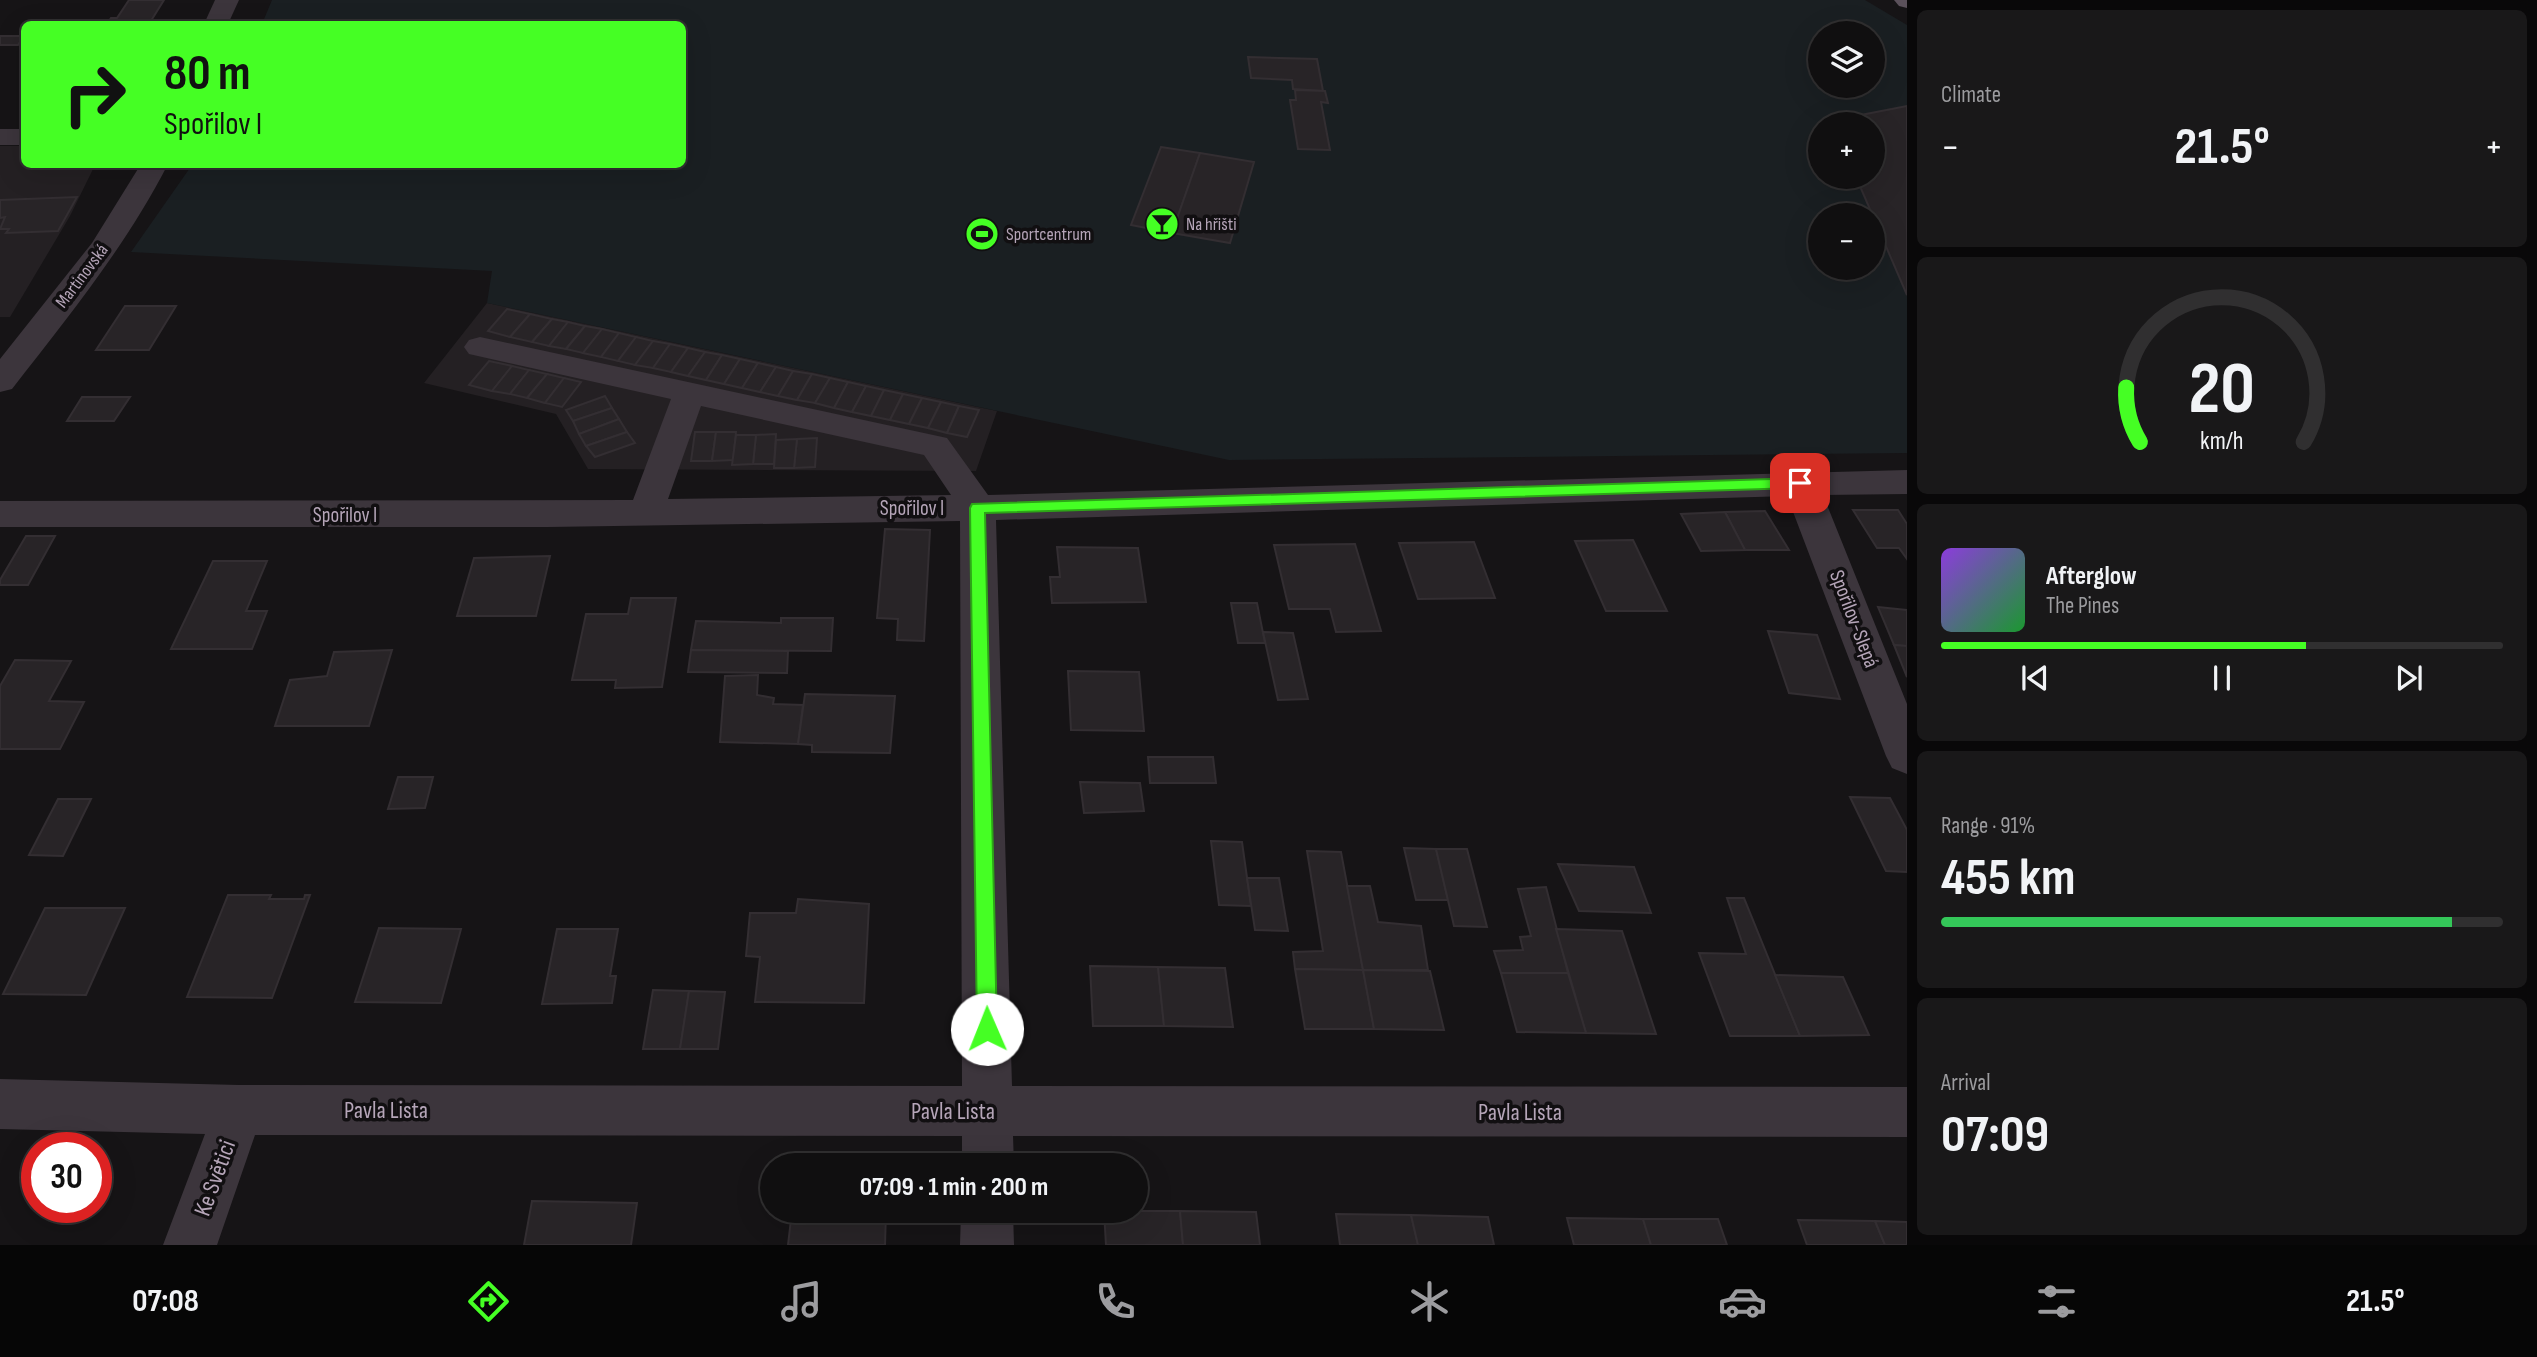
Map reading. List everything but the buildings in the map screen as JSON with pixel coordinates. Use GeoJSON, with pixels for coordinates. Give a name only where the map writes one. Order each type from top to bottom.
{"type":"FeatureCollection","features":[{"type":"Feature","properties":{"kind":"street"},"geometry":{"type":"LineString","coordinates":[[217,21],[227,0]]}},
{"type":"Feature","properties":{"kind":"street"},"geometry":{"type":"LineString","coordinates":[[0,137],[21,137]]}},
{"type":"Feature","properties":{"kind":"street","name":"Martinovská"},"geometry":{"type":"LineString","coordinates":[[0,382],[89,269],[121,224],[153,168]]}},
{"type":"Feature","properties":{"kind":"street"},"geometry":{"type":"LineString","coordinates":[[480,346],[935,446],[978,508],[988,1153]]}},
{"type":"Feature","properties":{"kind":"street"},"geometry":{"type":"LineString","coordinates":[[646,512],[690,392]]}},
{"type":"Feature","properties":{"kind":"street","name":"Spořilov I"},"geometry":{"type":"LineString","coordinates":[[0,514],[978,508],[1907,482]]}},
{"type":"Feature","properties":{"kind":"street","name":"Spořilov-Slepá"},"geometry":{"type":"LineString","coordinates":[[1800,483],[1907,756]]}},
{"type":"Feature","properties":{"kind":"street","name":"Pavla Lista"},"geometry":{"type":"LineString","coordinates":[[0,1104],[239,1110],[1907,1112]]}},
{"type":"Feature","properties":{"kind":"street","name":"Ke Světici"},"geometry":{"type":"LineString","coordinates":[[190,1245],[239,1110]]}},
{"type":"Feature","properties":{"kind":"street"},"geometry":{"type":"LineString","coordinates":[[987,1223],[987,1245]]}},
{"type":"Feature","properties":{"kind":"shaded area","name":"Sportcentrum"},"geometry":{"type":"Polygon","coordinates":[[[272,0],[1865,0],[1907,25],[1907,453],[1229,460],[487,303],[492,271],[131,252],[190,168],[686,168],[686,21],[263,21],[272,0]]]}},
{"type":"Feature","properties":{"kind":"shaded area"},"geometry":{"type":"Polygon","coordinates":[[[0,146],[21,146],[21,168],[94,168],[70,216],[10,317],[0,317],[0,146]]]}},
{"type":"Feature","properties":{"kind":"shaded area"},"geometry":{"type":"Polygon","coordinates":[[[487,303],[997,411],[976,471],[588,469],[556,414],[424,383],[487,303]]]}},
{"type":"Feature","properties":{"kind":"place","name":"Na hřišti"},"geometry":{"type":"Point","coordinates":[1162,224]}},
{"type":"Feature","properties":{"kind":"place","name":"Sportcentrum"},"geometry":{"type":"Point","coordinates":[982,234]}},
{"type":"Feature","properties":{"kind":"route"},"geometry":{"type":"LineString","coordinates":[[987,1029],[978,508],[1800,483]]}}]}
